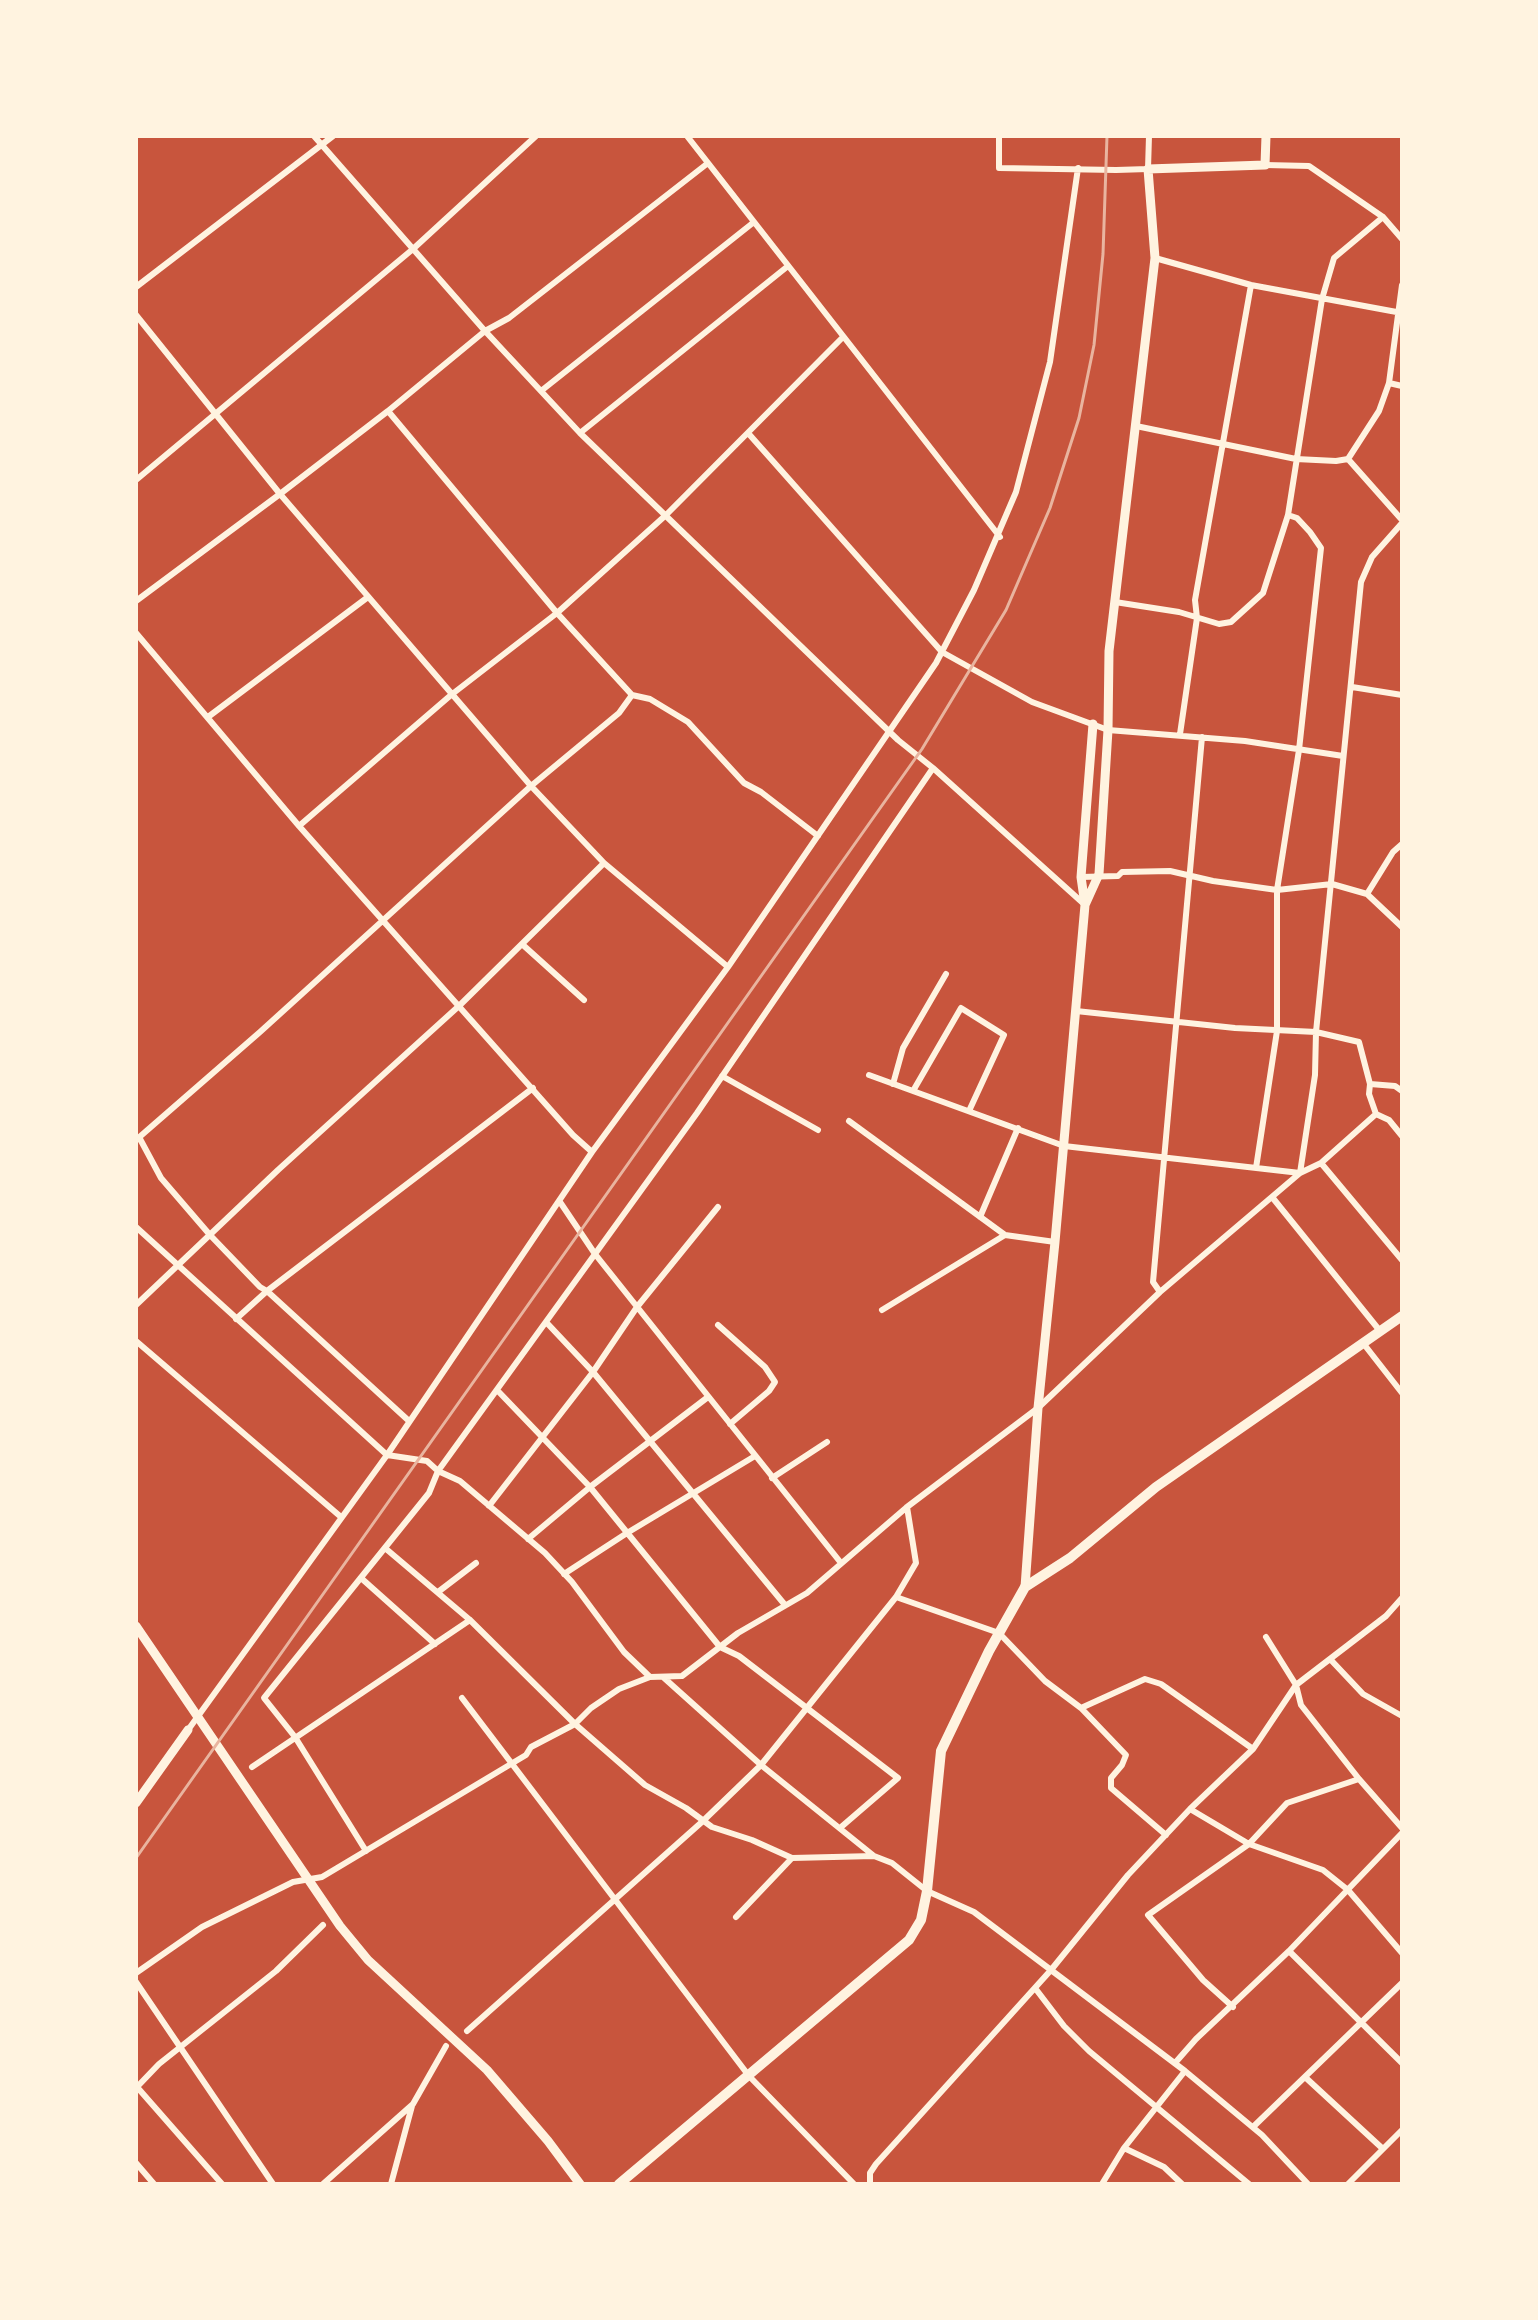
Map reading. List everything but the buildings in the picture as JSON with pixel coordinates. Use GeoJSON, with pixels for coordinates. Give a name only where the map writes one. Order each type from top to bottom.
{"type":"FeatureCollection","features":[{"type":"Feature","properties":{"kind":"highway"},"geometry":{"type":"LineString","coordinates":[[619,2184],[909,1940],[921,1920],[927,1891],[941,1751],[1025,1587],[1070,1558],[1156,1487],[1402,1316]]}},
{"type":"Feature","properties":{"kind":"main road"},"geometry":{"type":"LineString","coordinates":[[1085,905],[1099,874],[1108,730],[1109,651],[1155,258],[1148,169],[1265,165],[1266,136]]}},
{"type":"Feature","properties":{"kind":"main road"},"geometry":{"type":"LineString","coordinates":[[1025,1587],[1038,1408],[1085,905],[1081,877],[1093,724]]}},
{"type":"Feature","properties":{"kind":"main road"},"geometry":{"type":"LineString","coordinates":[[136,1626],[340,1926],[368,1960],[487,2070],[580,2184]]}},
{"type":"Feature","properties":{"kind":"main road"},"geometry":{"type":"LineString","coordinates":[[136,1803],[188,1730]]}},
{"type":"Feature","properties":{"kind":"street"},"geometry":{"type":"LineString","coordinates":[[314,136],[485,331],[580,433],[889,732],[1085,905]]}},
{"type":"Feature","properties":{"kind":"street"},"geometry":{"type":"LineString","coordinates":[[136,287],[333,136]]}},
{"type":"Feature","properties":{"kind":"street"},"geometry":{"type":"LineString","coordinates":[[136,480],[413,249],[536,136]]}},
{"type":"Feature","properties":{"kind":"street"},"geometry":{"type":"LineString","coordinates":[[687,136],[1000,537]]}},
{"type":"Feature","properties":{"kind":"street"},"geometry":{"type":"LineString","coordinates":[[999,136],[999,168],[1116,170],[1148,169],[1149,136]]}},
{"type":"Feature","properties":{"kind":"street"},"geometry":{"type":"LineString","coordinates":[[136,601],[280,494],[485,331],[509,318],[708,163]]}},
{"type":"Feature","properties":{"kind":"street"},"geometry":{"type":"LineString","coordinates":[[1265,165],[1309,166],[1383,217],[1402,239]]}},
{"type":"Feature","properties":{"kind":"street"},"geometry":{"type":"LineString","coordinates":[[188,1730],[387,1455],[592,1152],[728,967],[942,652],[1000,537],[1016,492],[1050,362],[1078,168]]}},
{"type":"Feature","properties":{"kind":"street"},"geometry":{"type":"LineString","coordinates":[[1115,602],[1179,612],[1219,624],[1231,622],[1263,593],[1288,515],[1322,299],[1334,258],[1383,217]]}},
{"type":"Feature","properties":{"kind":"street"},"geometry":{"type":"LineString","coordinates":[[541,391],[754,222]]}},
{"type":"Feature","properties":{"kind":"street"},"geometry":{"type":"LineString","coordinates":[[1155,258],[1251,285],[1400,313]]}},
{"type":"Feature","properties":{"kind":"street"},"geometry":{"type":"LineString","coordinates":[[580,433],[788,266]]}},
{"type":"Feature","properties":{"kind":"street"},"geometry":{"type":"LineString","coordinates":[[1180,734],[1197,618],[1195,600],[1251,285]]}},
{"type":"Feature","properties":{"kind":"street"},"geometry":{"type":"LineString","coordinates":[[1136,426],[1296,459],[1348,459],[1379,411],[1389,383],[1402,285]]}},
{"type":"Feature","properties":{"kind":"street"},"geometry":{"type":"LineString","coordinates":[[136,315],[280,494],[531,786],[604,863],[728,967]]}},
{"type":"Feature","properties":{"kind":"street"},"geometry":{"type":"LineString","coordinates":[[299,826],[451,695],[557,613],[666,515],[843,337]]}},
{"type":"Feature","properties":{"kind":"street"},"geometry":{"type":"LineString","coordinates":[[1389,383],[1402,386]]}},
{"type":"Feature","properties":{"kind":"street"},"geometry":{"type":"LineString","coordinates":[[388,411],[557,613],[632,695],[650,699],[688,722],[744,783],[761,792],[818,836]]}},
{"type":"Feature","properties":{"kind":"street"},"geometry":{"type":"LineString","coordinates":[[748,433],[942,652],[1032,702],[1108,730],[1180,734],[1343,756]]}},
{"type":"Feature","properties":{"kind":"street"},"geometry":{"type":"LineString","coordinates":[[1300,1173],[1315,1075],[1316,1032],[1361,582],[1372,557],[1402,522],[1348,459]]}},
{"type":"Feature","properties":{"kind":"street"},"geometry":{"type":"LineString","coordinates":[[1256,1168],[1277,1031],[1277,890],[1299,750],[1321,548],[1297,518],[1288,515]]}},
{"type":"Feature","properties":{"kind":"street"},"geometry":{"type":"LineString","coordinates":[[208,717],[368,597]]}},
{"type":"Feature","properties":{"kind":"street"},"geometry":{"type":"LineString","coordinates":[[136,633],[299,826],[573,1135],[592,1152]]}},
{"type":"Feature","properties":{"kind":"street"},"geometry":{"type":"LineString","coordinates":[[1352,687],[1402,695]]}},
{"type":"Feature","properties":{"kind":"street"},"geometry":{"type":"LineString","coordinates":[[409,1421],[260,1287],[210,1235],[161,1178],[138,1139],[531,786],[619,713],[632,695]]}},
{"type":"Feature","properties":{"kind":"street"},"geometry":{"type":"LineString","coordinates":[[1160,1292],[1153,1282],[1202,737]]}},
{"type":"Feature","properties":{"kind":"street"},"geometry":{"type":"LineString","coordinates":[[366,1851],[295,1737],[264,1698],[429,1493],[438,1471],[722,1076],[933,768]]}},
{"type":"Feature","properties":{"kind":"street"},"geometry":{"type":"LineString","coordinates":[[1367,894],[1393,852],[1402,844]]}},
{"type":"Feature","properties":{"kind":"street"},"geometry":{"type":"LineString","coordinates":[[136,1305],[460,1005],[604,863]]}},
{"type":"Feature","properties":{"kind":"street"},"geometry":{"type":"LineString","coordinates":[[1081,877],[1170,871],[1277,890],[1332,884],[1367,894],[1402,927]]}},
{"type":"Feature","properties":{"kind":"street"},"geometry":{"type":"LineString","coordinates":[[523,945],[584,1000]]}},
{"type":"Feature","properties":{"kind":"street"},"geometry":{"type":"LineString","coordinates":[[893,1084],[903,1048],[946,974]]}},
{"type":"Feature","properties":{"kind":"street"},"geometry":{"type":"LineString","coordinates":[[913,1091],[961,1008],[1004,1035],[969,1111]]}},
{"type":"Feature","properties":{"kind":"street"},"geometry":{"type":"LineString","coordinates":[[1076,1011],[1277,1031],[1316,1032],[1359,1042],[1376,1114],[1389,1120],[1402,1136]]}},
{"type":"Feature","properties":{"kind":"street"},"geometry":{"type":"LineString","coordinates":[[869,1075],[1064,1146],[1300,1173]]}},
{"type":"Feature","properties":{"kind":"street"},"geometry":{"type":"LineString","coordinates":[[722,1076],[818,1130]]}},
{"type":"Feature","properties":{"kind":"street"},"geometry":{"type":"LineString","coordinates":[[1370,1084],[1395,1086],[1402,1091]]}},
{"type":"Feature","properties":{"kind":"street"},"geometry":{"type":"LineString","coordinates":[[236,1319],[267,1291],[533,1088]]}},
{"type":"Feature","properties":{"kind":"street"},"geometry":{"type":"LineString","coordinates":[[136,1973],[202,1927],[293,1882],[322,1877],[526,1755],[531,1747],[575,1724],[591,1708],[619,1689],[650,1677],[682,1676],[738,1633],[807,1593],[907,1507],[1038,1408],[1160,1292],[1300,1173],[1321,1163],[1376,1114]]}},
{"type":"Feature","properties":{"kind":"street"},"geometry":{"type":"LineString","coordinates":[[849,1121],[1005,1235],[1055,1242]]}},
{"type":"Feature","properties":{"kind":"street"},"geometry":{"type":"LineString","coordinates":[[980,1217],[1018,1128]]}},
{"type":"Feature","properties":{"kind":"street"},"geometry":{"type":"LineString","coordinates":[[1321,1163],[1402,1260]]}},
{"type":"Feature","properties":{"kind":"street"},"geometry":{"type":"LineString","coordinates":[[1272,1197],[1380,1331]]}},
{"type":"Feature","properties":{"kind":"street"},"geometry":{"type":"LineString","coordinates":[[560,1202],[595,1254],[841,1563]]}},
{"type":"Feature","properties":{"kind":"street"},"geometry":{"type":"LineString","coordinates":[[489,1506],[593,1372],[637,1307],[718,1207]]}},
{"type":"Feature","properties":{"kind":"street"},"geometry":{"type":"LineString","coordinates":[[136,1227],[387,1455],[427,1461],[438,1471],[460,1481],[528,1539],[564,1574],[624,1652],[650,1677]]}},
{"type":"Feature","properties":{"kind":"street"},"geometry":{"type":"LineString","coordinates":[[882,1310],[1005,1235]]}},
{"type":"Feature","properties":{"kind":"street"},"geometry":{"type":"LineString","coordinates":[[546,1322],[593,1372],[785,1605]]}},
{"type":"Feature","properties":{"kind":"street"},"geometry":{"type":"LineString","coordinates":[[718,1325],[765,1367],[775,1382],[769,1391],[730,1424]]}},
{"type":"Feature","properties":{"kind":"street"},"geometry":{"type":"LineString","coordinates":[[136,1341],[341,1517]]}},
{"type":"Feature","properties":{"kind":"street"},"geometry":{"type":"LineString","coordinates":[[1363,1343],[1402,1393]]}},
{"type":"Feature","properties":{"kind":"street"},"geometry":{"type":"LineString","coordinates":[[497,1390],[590,1487],[720,1647],[739,1656],[898,1778],[840,1828]]}},
{"type":"Feature","properties":{"kind":"street"},"geometry":{"type":"LineString","coordinates":[[528,1539],[590,1487],[708,1397]]}},
{"type":"Feature","properties":{"kind":"street"},"geometry":{"type":"LineString","coordinates":[[772,1478],[827,1442]]}},
{"type":"Feature","properties":{"kind":"street"},"geometry":{"type":"LineString","coordinates":[[564,1574],[755,1456]]}},
{"type":"Feature","properties":{"kind":"street"},"geometry":{"type":"LineString","coordinates":[[467,2031],[703,1821],[761,1765],[896,1597],[916,1563],[907,1507]]}},
{"type":"Feature","properties":{"kind":"street"},"geometry":{"type":"LineString","coordinates":[[385,1548],[470,1620],[575,1724],[645,1785],[712,1827],[792,1858],[874,1856]]}},
{"type":"Feature","properties":{"kind":"street"},"geometry":{"type":"LineString","coordinates":[[438,1592],[476,1563]]}},
{"type":"Feature","properties":{"kind":"street"},"geometry":{"type":"LineString","coordinates":[[361,1578],[435,1644]]}},
{"type":"Feature","properties":{"kind":"street"},"geometry":{"type":"LineString","coordinates":[[896,1597],[999,1633],[1045,1681],[1081,1708],[1126,1755],[1111,1778],[1111,1788],[1166,1835]]}},
{"type":"Feature","properties":{"kind":"street"},"geometry":{"type":"LineString","coordinates":[[870,2184],[870,2173],[876,2164],[1051,1970],[1128,1875],[1190,1809],[1253,1749],[1296,1685],[1386,1616],[1402,1598]]}},
{"type":"Feature","properties":{"kind":"street"},"geometry":{"type":"LineString","coordinates":[[252,1767],[470,1620]]}},
{"type":"Feature","properties":{"kind":"street"},"geometry":{"type":"LineString","coordinates":[[1175,2063],[1196,2039],[1289,1951],[1402,1830],[1301,1705],[1296,1685],[1266,1637]]}},
{"type":"Feature","properties":{"kind":"street"},"geometry":{"type":"LineString","coordinates":[[1330,1659],[1363,1694],[1402,1716]]}},
{"type":"Feature","properties":{"kind":"street"},"geometry":{"type":"LineString","coordinates":[[663,1676],[761,1765],[874,1856],[892,1863],[927,1891],[974,1912],[1175,2063],[1253,2127],[1308,2184]]}},
{"type":"Feature","properties":{"kind":"street"},"geometry":{"type":"LineString","coordinates":[[1081,1708],[1145,1679],[1161,1684],[1253,1749]]}},
{"type":"Feature","properties":{"kind":"street"},"geometry":{"type":"LineString","coordinates":[[462,1698],[749,2076],[854,2184]]}},
{"type":"Feature","properties":{"kind":"street"},"geometry":{"type":"LineString","coordinates":[[1233,2007],[1203,1980],[1148,1915],[1249,1844],[1287,1803],[1359,1779]]}},
{"type":"Feature","properties":{"kind":"street"},"geometry":{"type":"LineString","coordinates":[[1190,1809],[1249,1844],[1323,1870],[1348,1890],[1402,1953]]}},
{"type":"Feature","properties":{"kind":"street"},"geometry":{"type":"LineString","coordinates":[[736,1917],[792,1858]]}},
{"type":"Feature","properties":{"kind":"street"},"geometry":{"type":"LineString","coordinates":[[222,2184],[136,2087],[159,2064],[276,1971],[323,1925]]}},
{"type":"Feature","properties":{"kind":"street"},"geometry":{"type":"LineString","coordinates":[[1289,1951],[1402,2063]]}},
{"type":"Feature","properties":{"kind":"street"},"geometry":{"type":"LineString","coordinates":[[136,1982],[273,2184]]}},
{"type":"Feature","properties":{"kind":"street"},"geometry":{"type":"LineString","coordinates":[[1253,2127],[1402,1983]]}},
{"type":"Feature","properties":{"kind":"street"},"geometry":{"type":"LineString","coordinates":[[1035,1988],[1064,2026],[1089,2051],[1249,2184]]}},
{"type":"Feature","properties":{"kind":"street"},"geometry":{"type":"LineString","coordinates":[[391,2184],[413,2104],[446,2046]]}},
{"type":"Feature","properties":{"kind":"street"},"geometry":{"type":"LineString","coordinates":[[1102,2184],[1124,2148],[1185,2071]]}},
{"type":"Feature","properties":{"kind":"street"},"geometry":{"type":"LineString","coordinates":[[1305,2077],[1383,2149]]}},
{"type":"Feature","properties":{"kind":"street"},"geometry":{"type":"LineString","coordinates":[[323,2184],[413,2104]]}},
{"type":"Feature","properties":{"kind":"street"},"geometry":{"type":"LineString","coordinates":[[1348,2184],[1402,2130]]}},
{"type":"Feature","properties":{"kind":"street"},"geometry":{"type":"LineString","coordinates":[[1124,2148],[1164,2167],[1182,2184]]}},
{"type":"Feature","properties":{"kind":"street"},"geometry":{"type":"LineString","coordinates":[[136,2163],[154,2184]]}},
{"type":"Feature","properties":{"kind":"railway"},"geometry":{"type":"LineString","coordinates":[[136,1858],[922,749],[1006,610],[1050,508],[1079,418],[1094,345],[1103,254],[1107,136]]}}]}
